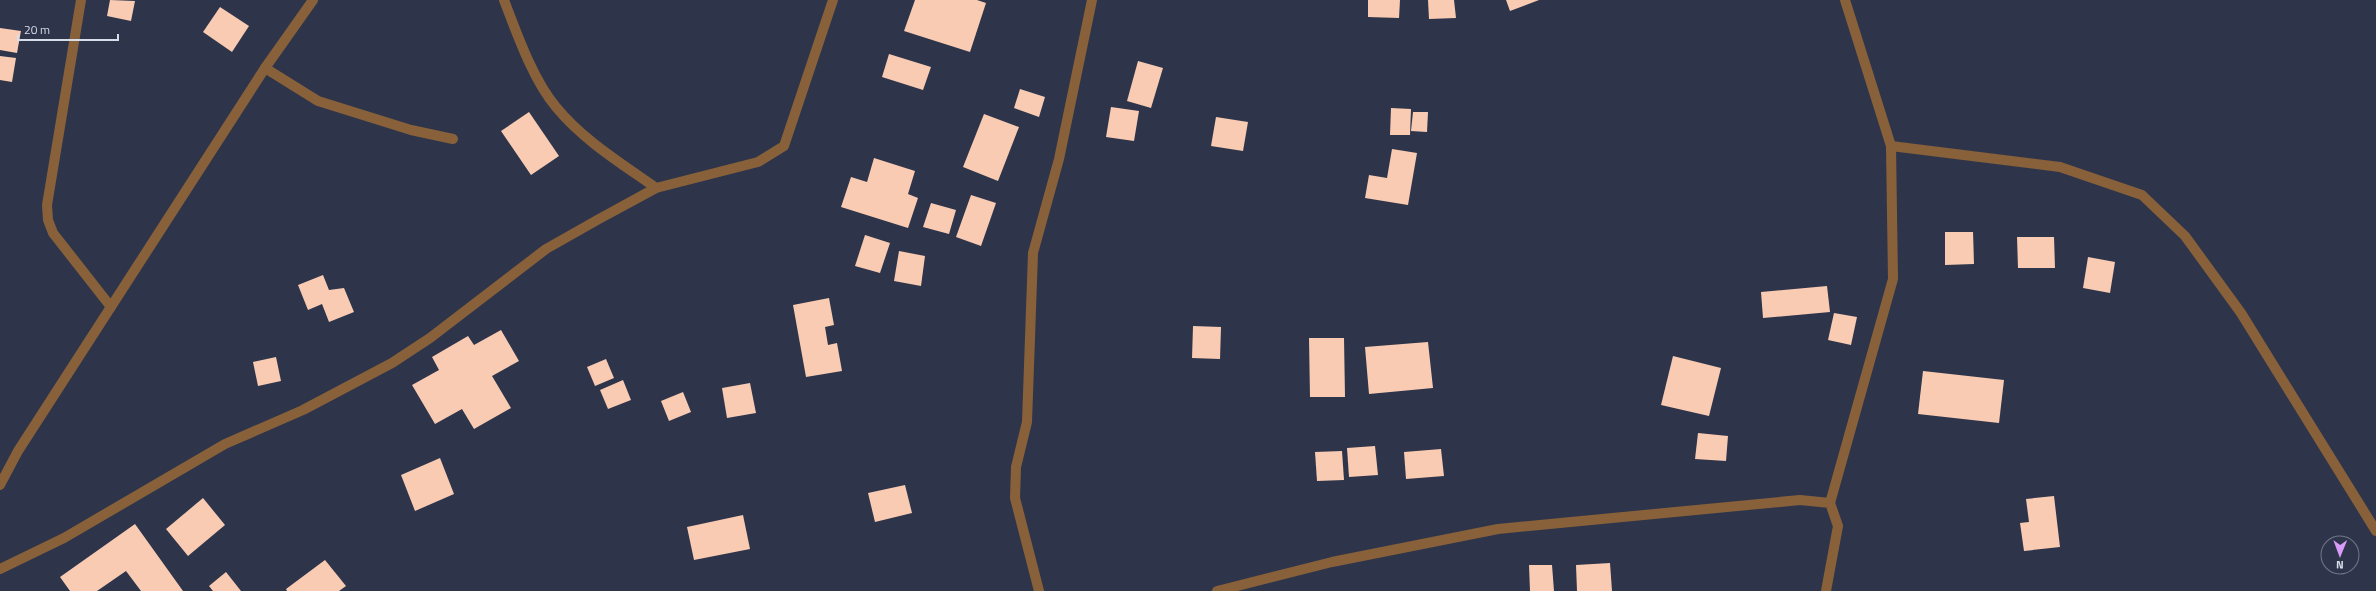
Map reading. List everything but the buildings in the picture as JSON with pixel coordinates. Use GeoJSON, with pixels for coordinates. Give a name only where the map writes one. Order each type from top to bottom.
{"type":"FeatureCollection","features":[{"type":"Feature","properties":{"kind":"street"},"geometry":{"type":"LineString","coordinates":[[82,0],[46,204],[48,220],[53,233],[111,307]]}},
{"type":"Feature","properties":{"kind":"street"},"geometry":{"type":"LineString","coordinates":[[0,485],[18,451],[264,68],[313,0]]}},
{"type":"Feature","properties":{"kind":"street"},"geometry":{"type":"LineString","coordinates":[[504,0],[526,56],[555,107],[585,138],[656,188]]}},
{"type":"Feature","properties":{"kind":"street"},"geometry":{"type":"LineString","coordinates":[[0,569],[64,538],[225,444],[303,410],[392,363],[430,338],[546,249],[656,188],[758,162],[784,146],[833,0]]}},
{"type":"Feature","properties":{"kind":"street"},"geometry":{"type":"LineString","coordinates":[[1039,591],[1015,498],[1016,467],[1026,422],[1033,253],[1059,159],[1092,0]]}},
{"type":"Feature","properties":{"kind":"street"},"geometry":{"type":"LineString","coordinates":[[1826,591],[1838,526],[1830,503],[1893,279],[1891,146],[1845,0]]}},
{"type":"Feature","properties":{"kind":"street"},"geometry":{"type":"LineString","coordinates":[[264,68],[318,101],[411,130],[453,139]]}},
{"type":"Feature","properties":{"kind":"street"},"geometry":{"type":"LineString","coordinates":[[1891,146],[2060,167],[2142,195],[2185,236],[2241,312],[2376,531]]}},
{"type":"Feature","properties":{"kind":"street"},"geometry":{"type":"LineString","coordinates":[[1217,591],[1332,562],[1498,529],[1800,500],[1830,503]]}}]}
